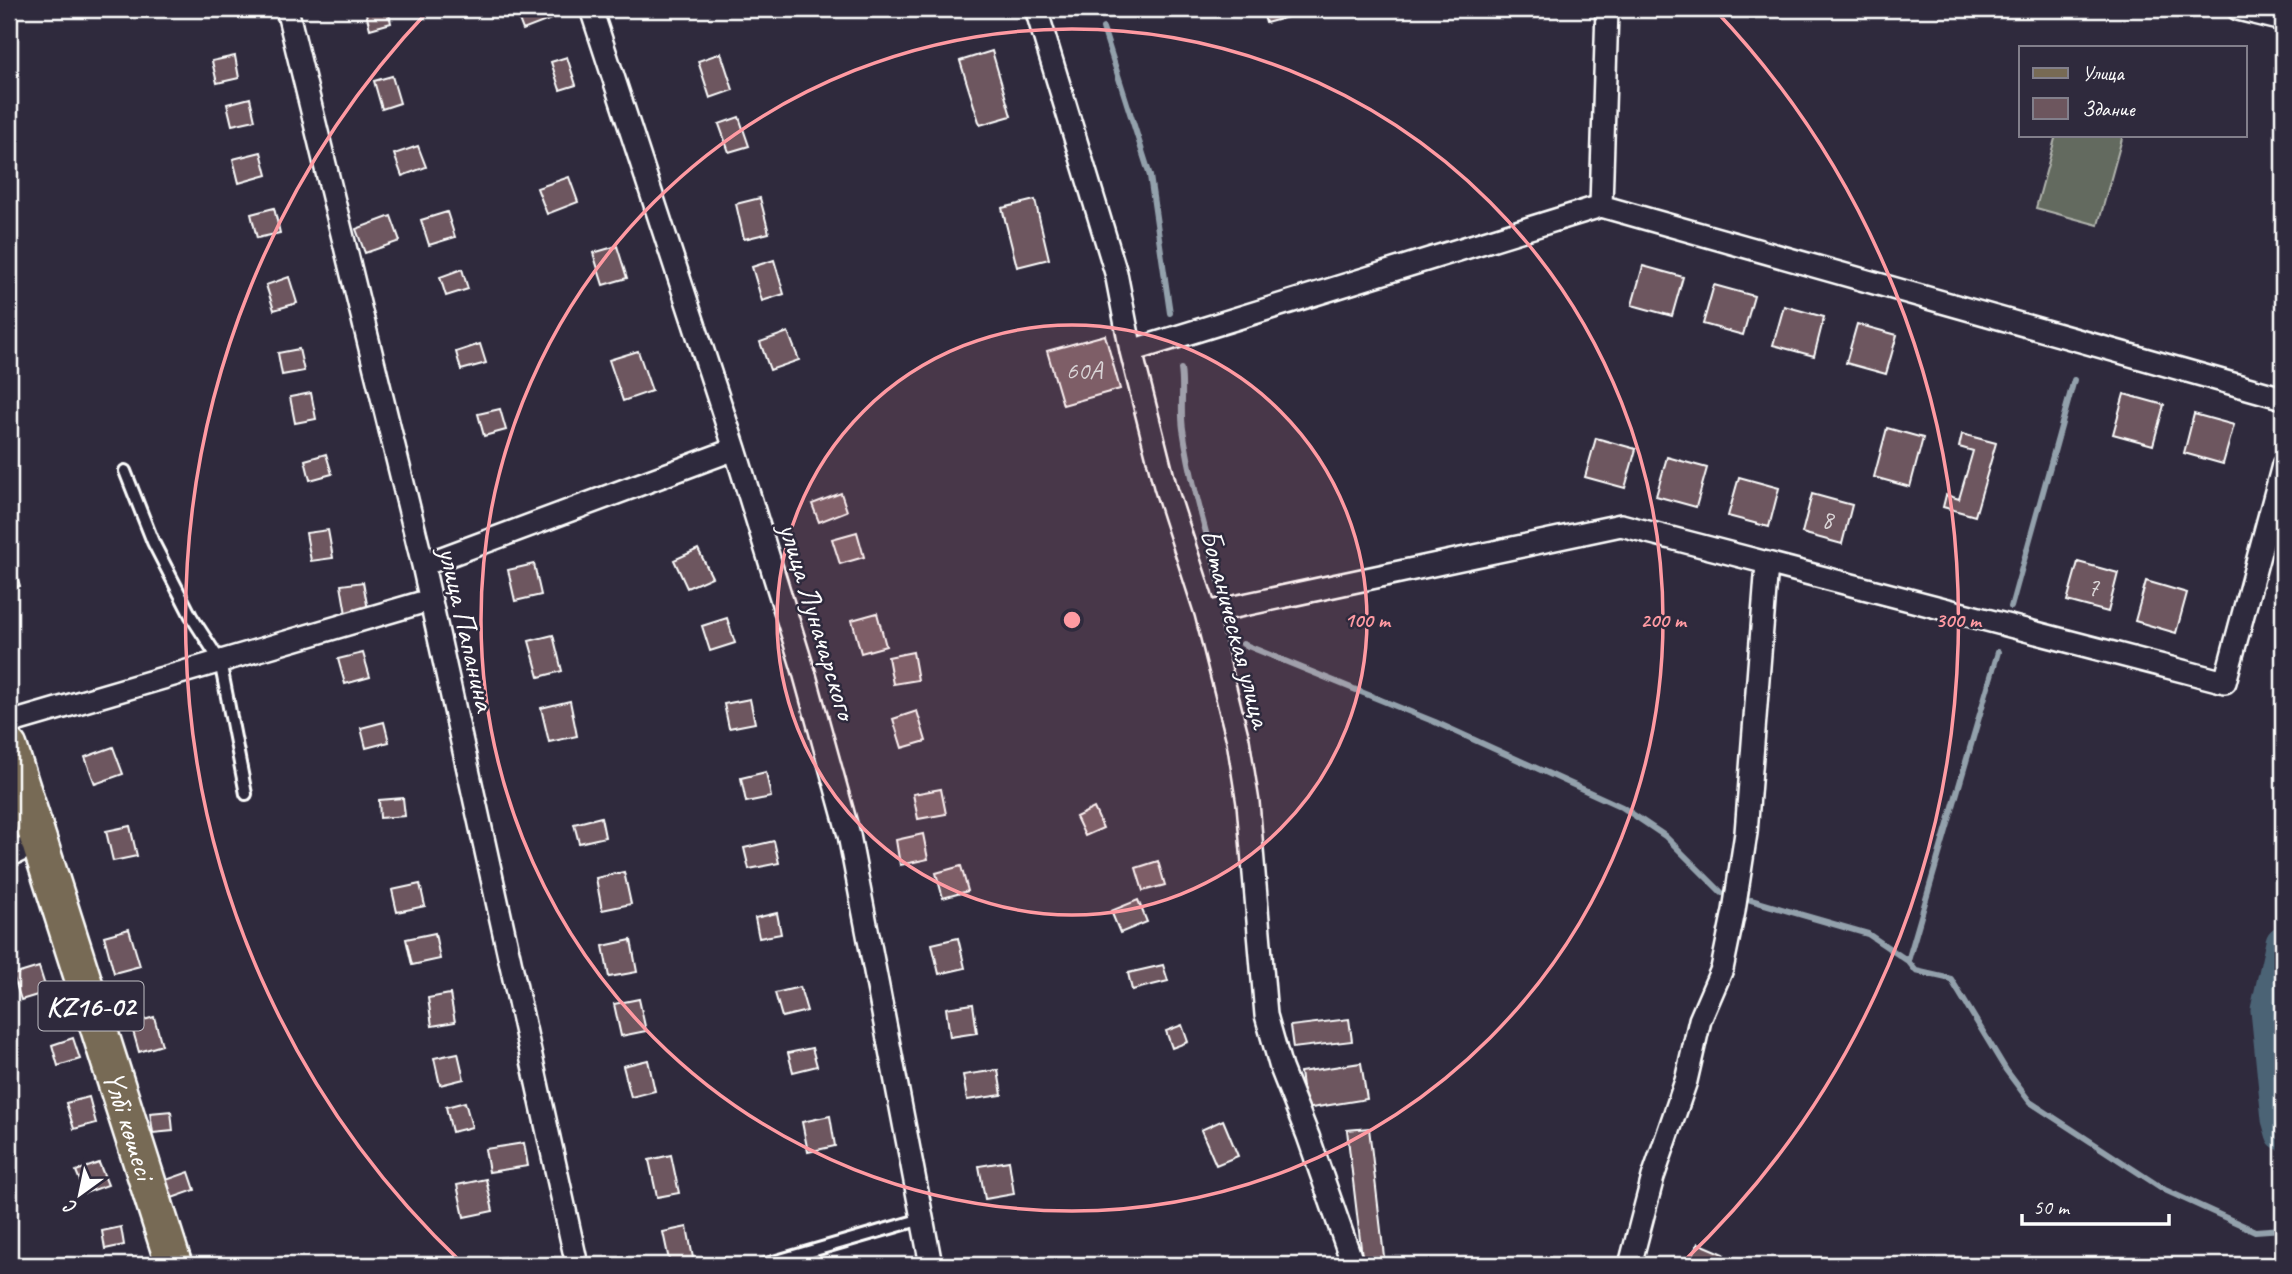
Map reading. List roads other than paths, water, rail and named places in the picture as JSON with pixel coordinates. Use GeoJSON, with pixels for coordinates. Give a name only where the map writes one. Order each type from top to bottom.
{"type":"FeatureCollection","features":[{"type":"Feature","properties":{"kind":"main road","name":"Үлбі көшесі"},"geometry":{"type":"LineString","coordinates":[[9,747],[23,849],[174,1265]]}},
{"type":"Feature","properties":{"kind":"street","name":"улица Папанина"},"geometry":{"type":"LineString","coordinates":[[287,9],[423,565],[577,1265]]}},
{"type":"Feature","properties":{"kind":"street","name":"улица Луначарского"},"geometry":{"type":"LineString","coordinates":[[591,9],[735,449],[804,673],[849,835],[931,1265]]}},
{"type":"Feature","properties":{"kind":"street","name":"Ботаническая улица"},"geometry":{"type":"LineString","coordinates":[[1036,9],[1116,273],[1131,351],[1165,486],[1206,613],[1238,740],[1248,803],[1266,1015],[1281,1068],[1353,1265]]}},
{"type":"Feature","properties":{"kind":"street"},"geometry":{"type":"LineString","coordinates":[[1601,206],[1607,9]]}},
{"type":"Feature","properties":{"kind":"street"},"geometry":{"type":"LineString","coordinates":[[2238,9],[2283,20]]}},
{"type":"Feature","properties":{"kind":"street"},"geometry":{"type":"LineString","coordinates":[[1131,351],[1601,206],[2283,398]]}},
{"type":"Feature","properties":{"kind":"street"},"geometry":{"type":"LineString","coordinates":[[423,565],[735,449]]}},
{"type":"Feature","properties":{"kind":"street"},"geometry":{"type":"LineString","coordinates":[[1206,613],[1621,525],[2225,682],[2283,466]]}},
{"type":"Feature","properties":{"kind":"street"},"geometry":{"type":"LineString","coordinates":[[1630,1265],[1653,1177],[1686,1081],[1700,1020],[1722,969],[1734,911],[1746,833],[1767,564]]}},
{"type":"Feature","properties":{"kind":"street"},"geometry":{"type":"LineString","coordinates":[[9,723],[430,600]]}},
{"type":"Feature","properties":{"kind":"lane"},"geometry":{"type":"LineString","coordinates":[[125,471],[153,542],[191,616],[220,661],[246,794]]}},
{"type":"Feature","properties":{"kind":"lane"},"geometry":{"type":"LineString","coordinates":[[763,1265],[922,1219]]}},
{"type":"Feature","properties":{"kind":"waterway"},"geometry":{"type":"LineString","coordinates":[[1103,28],[1150,176],[1170,313]]}},
{"type":"Feature","properties":{"kind":"waterway"},"geometry":{"type":"LineString","coordinates":[[1181,369],[1182,422],[1186,449],[1221,588]]}},
{"type":"Feature","properties":{"kind":"waterway"},"geometry":{"type":"LineString","coordinates":[[2011,607],[2074,380]]}},
{"type":"Feature","properties":{"kind":"waterway"},"geometry":{"type":"LineString","coordinates":[[1243,644],[1435,722],[1622,807],[1665,836],[1722,893]]}},
{"type":"Feature","properties":{"kind":"waterway"},"geometry":{"type":"LineString","coordinates":[[1908,961],[1998,652]]}},
{"type":"Feature","properties":{"kind":"waterway"},"geometry":{"type":"LineString","coordinates":[[1751,900],[1868,934],[1908,961],[1916,971],[1951,979],[2006,1070],[2030,1102],[2165,1190],[2255,1231],[2283,1229]]}},
{"type":"Feature","properties":{"kind":"waterway"},"geometry":{"type":"LineString","coordinates":[[2283,943],[2268,1010],[2279,1119],[2283,1133]]}}]}
